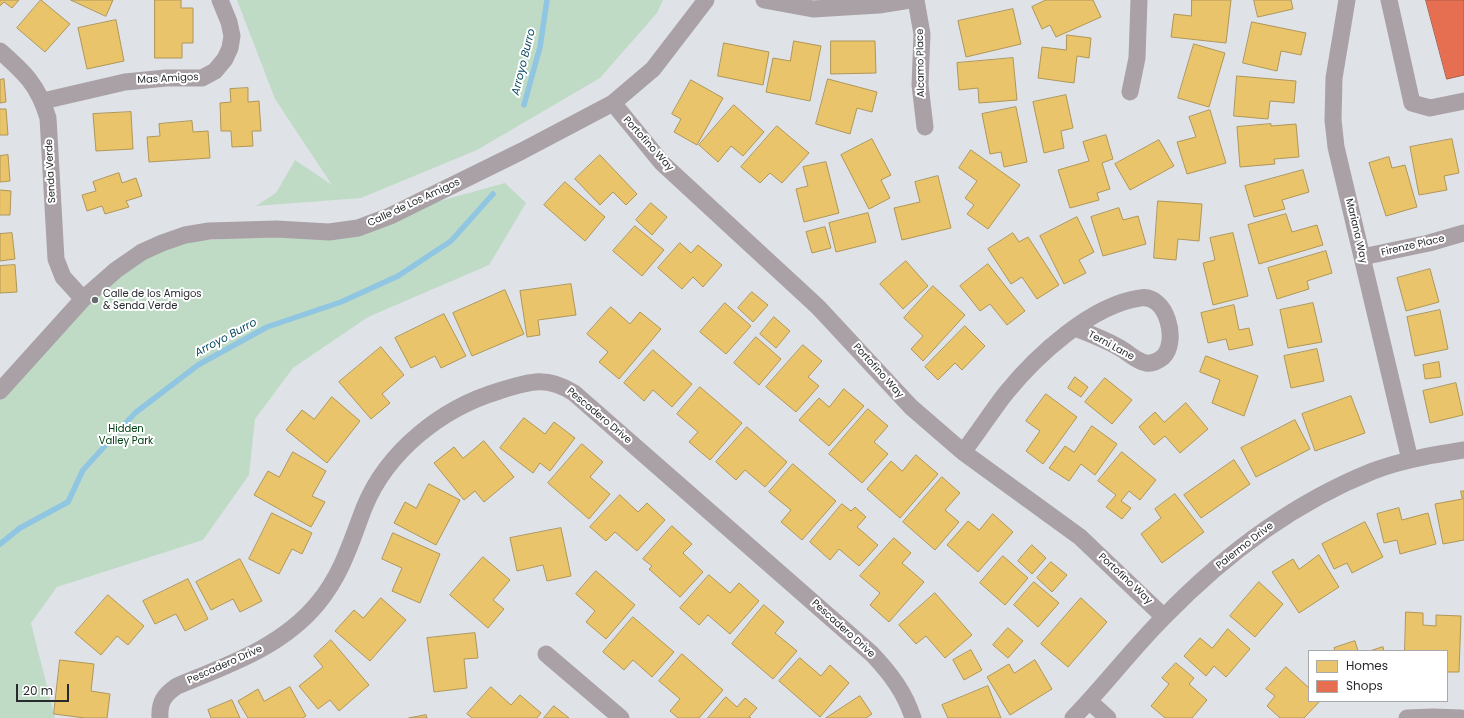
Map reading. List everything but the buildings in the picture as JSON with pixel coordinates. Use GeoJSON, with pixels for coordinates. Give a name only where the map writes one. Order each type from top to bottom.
{"type":"FeatureCollection","features":[{"type":"Feature","properties":{"kind":"street","name":"Mas Amigos"},"geometry":{"type":"LineString","coordinates":[[43,101],[125,82],[166,78],[202,78],[215,71],[225,60],[230,48],[232,36],[229,22],[220,0]]}},
{"type":"Feature","properties":{"kind":"street","name":"Calle de Los Amigos"},"geometry":{"type":"LineString","coordinates":[[0,391],[83,299],[116,270],[142,252],[185,235],[209,231],[276,229],[329,232],[358,228],[390,216],[515,155],[613,103],[652,69],[706,0]]}},
{"type":"Feature","properties":{"kind":"street"},"geometry":{"type":"LineString","coordinates":[[764,0],[813,9],[879,5],[910,0]]}},
{"type":"Feature","properties":{"kind":"street","name":"Alcamo Place"},"geometry":{"type":"LineString","coordinates":[[916,0],[922,34],[920,85],[925,127]]}},
{"type":"Feature","properties":{"kind":"street"},"geometry":{"type":"LineString","coordinates":[[1130,92],[1137,58],[1140,0]]}},
{"type":"Feature","properties":{"kind":"street","name":"Mariana Way"},"geometry":{"type":"LineString","coordinates":[[1347,0],[1334,78],[1333,120],[1336,147],[1410,460]]}},
{"type":"Feature","properties":{"kind":"street"},"geometry":{"type":"LineString","coordinates":[[1389,0],[1412,103],[1430,108],[1464,101]]}},
{"type":"Feature","properties":{"kind":"street","name":"Senda Verde"},"geometry":{"type":"LineString","coordinates":[[0,51],[30,80],[43,101],[48,118],[56,258],[63,278],[83,299]]}},
{"type":"Feature","properties":{"kind":"street","name":"Portofino Way"},"geometry":{"type":"LineString","coordinates":[[613,103],[662,163],[818,307],[911,407],[963,452],[1080,537],[1164,617]]}},
{"type":"Feature","properties":{"kind":"street","name":"Firenze Place"},"geometry":{"type":"LineString","coordinates":[[1362,257],[1428,243],[1464,233]]}},
{"type":"Feature","properties":{"kind":"street","name":"Terni Lane"},"geometry":{"type":"LineString","coordinates":[[963,452],[1005,394],[1023,373],[1043,354],[1076,328],[1095,315],[1117,305],[1140,298],[1149,297],[1157,301],[1163,309],[1170,331],[1170,342],[1166,354],[1158,361],[1148,363],[1138,361],[1103,339],[1076,328]]}},
{"type":"Feature","properties":{"kind":"street","name":"Pescadero Drive"},"geometry":{"type":"LineString","coordinates":[[160,718],[162,699],[161,689],[177,686],[256,653],[282,637],[303,619],[318,603],[338,575],[365,507],[381,477],[408,444],[427,428],[456,410],[486,395],[530,382],[539,381],[558,384],[574,393],[872,654],[899,686],[913,718]]}},
{"type":"Feature","properties":{"kind":"street","name":"Palermo Drive"},"geometry":{"type":"LineString","coordinates":[[1074,718],[1164,617],[1220,564],[1258,534],[1295,509],[1374,471],[1410,460],[1464,450]]}},
{"type":"Feature","properties":{"kind":"street"},"geometry":{"type":"LineString","coordinates":[[546,654],[620,718]]}},
{"type":"Feature","properties":{"kind":"street"},"geometry":{"type":"LineString","coordinates":[[1089,701],[1108,718]]}},
{"type":"Feature","properties":{"kind":"street"},"geometry":{"type":"LineString","coordinates":[[1407,718],[1461,718]]}},
{"type":"Feature","properties":{"kind":"green space"},"geometry":{"type":"Polygon","coordinates":[[[237,0],[663,0],[657,13],[600,78],[477,150],[361,198],[256,206],[276,193],[295,160],[332,185],[275,99],[237,0]]]}},
{"type":"Feature","properties":{"kind":"green space","name":"Hidden Valley Park"},"geometry":{"type":"Polygon","coordinates":[[[505,183],[526,203],[489,265],[368,317],[293,368],[255,419],[249,475],[203,540],[57,587],[31,623],[55,718],[0,718],[0,391],[51,333],[162,243],[328,232],[505,183]]]}},
{"type":"Feature","properties":{"kind":"waterway","name":"Arroyo Burro"},"geometry":{"type":"LineString","coordinates":[[524,105],[540,47],[547,0]]}},
{"type":"Feature","properties":{"kind":"waterway","name":"Arroyo Burro"},"geometry":{"type":"LineString","coordinates":[[0,544],[20,528],[68,502],[83,470],[135,413],[198,365],[267,327],[341,302],[398,276],[451,241],[493,194]]}},
{"type":"Feature","properties":{"kind":"place","name":"Calle de los Amigos & Senda Verde"},"geometry":{"type":"Point","coordinates":[95,300]}}]}
